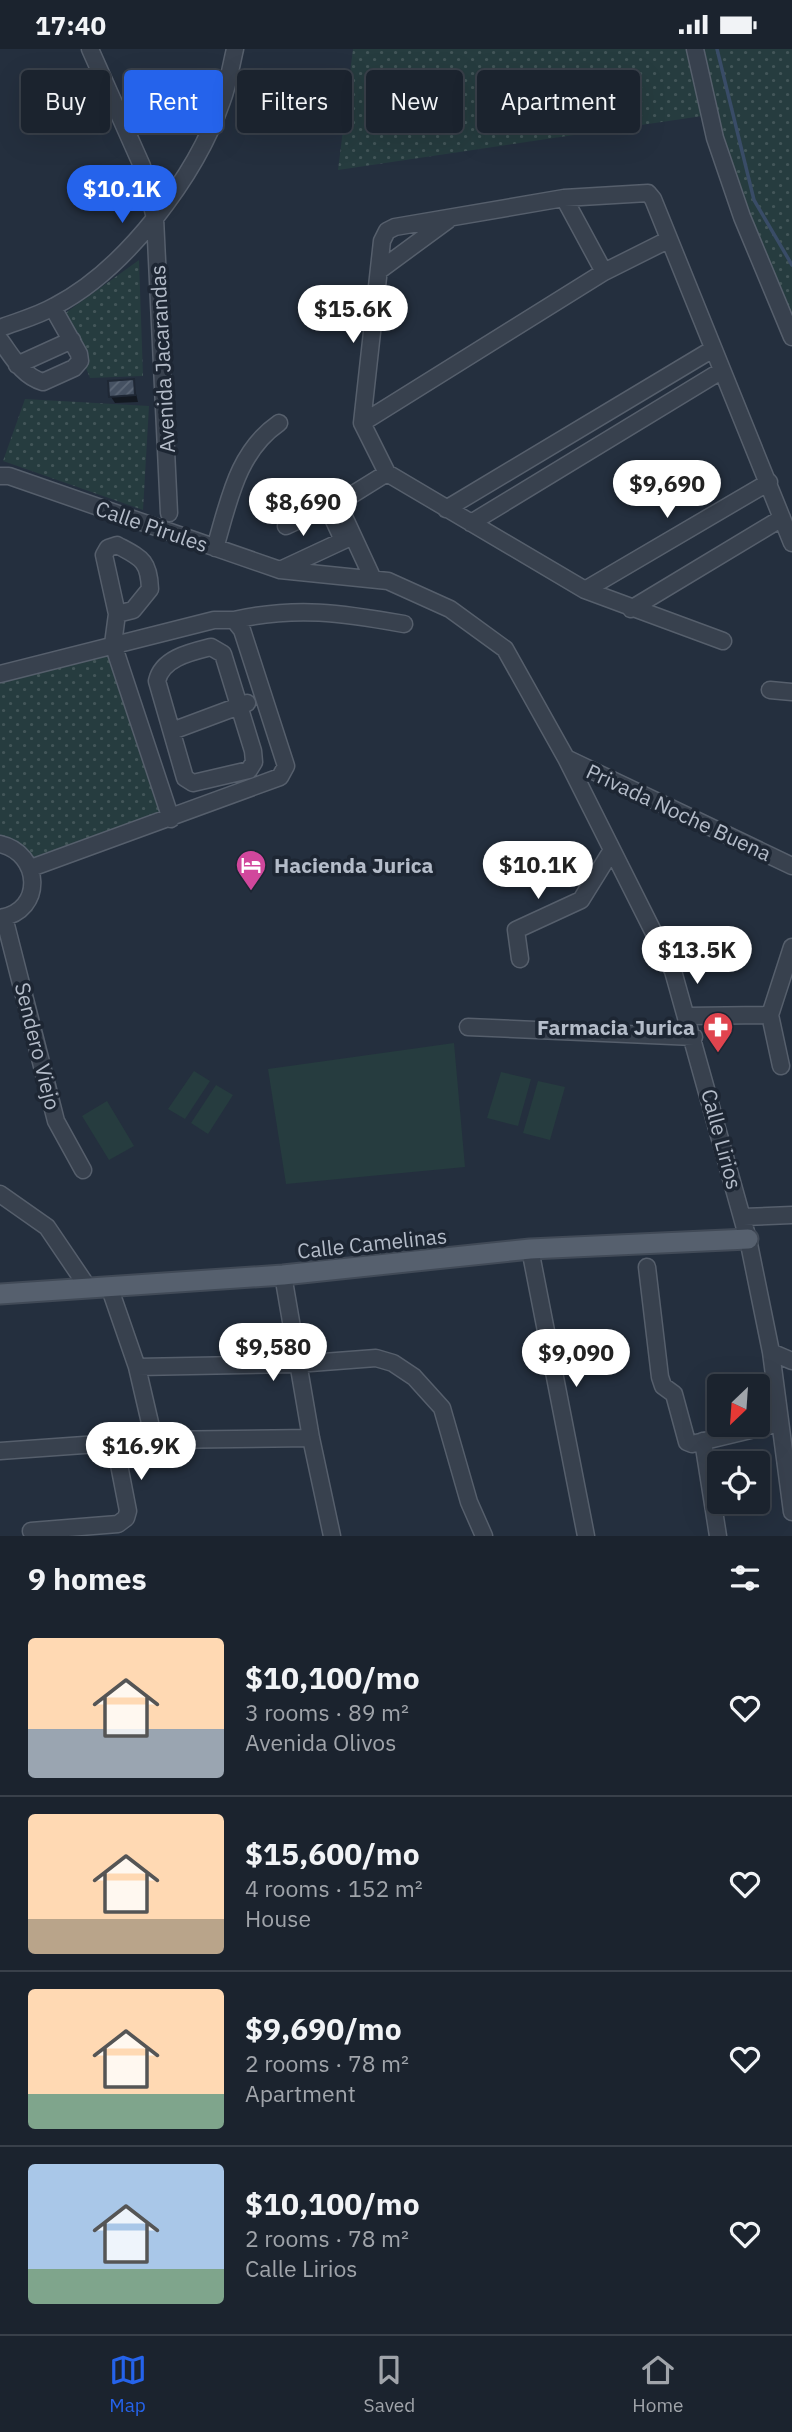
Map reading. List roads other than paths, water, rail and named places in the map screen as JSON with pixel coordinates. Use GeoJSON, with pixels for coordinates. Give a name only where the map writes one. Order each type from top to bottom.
{"type":"FeatureCollection","features":[{"type":"Feature","properties":{"kind":"main road","name":"Calle Camelinas"},"geometry":{"type":"LineString","coordinates":[[0,1294],[110,1289],[283,1275],[530,1249],[748,1239]]}},
{"type":"Feature","properties":{"kind":"street","name":"Avenida Jacarandas"},"geometry":{"type":"LineString","coordinates":[[90,49],[142,166],[155,218],[169,513]]}},
{"type":"Feature","properties":{"kind":"street"},"geometry":{"type":"LineString","coordinates":[[0,328],[52,308],[110,266],[155,218],[193,165],[223,101],[235,49]]}},
{"type":"Feature","properties":{"kind":"street"},"geometry":{"type":"LineString","coordinates":[[695,49],[715,138],[742,217],[792,337]]}},
{"type":"Feature","properties":{"kind":"street"},"geometry":{"type":"LineString","coordinates":[[723,641],[585,590],[446,509],[384,468],[362,423],[382,241],[387,231],[395,226],[449,220],[564,198],[648,193],[653,199],[792,543]]}},
{"type":"Feature","properties":{"kind":"street"},"geometry":{"type":"LineString","coordinates":[[564,198],[604,272]]}},
{"type":"Feature","properties":{"kind":"street"},"geometry":{"type":"LineString","coordinates":[[380,270],[449,220]]}},
{"type":"Feature","properties":{"kind":"street"},"geometry":{"type":"LineString","coordinates":[[362,423],[604,272],[668,240]]}},
{"type":"Feature","properties":{"kind":"street"},"geometry":{"type":"LineString","coordinates":[[0,339],[18,365],[29,376],[43,383],[74,368],[80,361],[79,354],[52,308]]}},
{"type":"Feature","properties":{"kind":"street"},"geometry":{"type":"LineString","coordinates":[[18,365],[72,340]]}},
{"type":"Feature","properties":{"kind":"street"},"geometry":{"type":"LineString","coordinates":[[446,509],[713,349]]}},
{"type":"Feature","properties":{"kind":"street"},"geometry":{"type":"LineString","coordinates":[[471,523],[721,371]]}},
{"type":"Feature","properties":{"kind":"street"},"geometry":{"type":"LineString","coordinates":[[215,548],[230,498],[252,446],[279,423]]}},
{"type":"Feature","properties":{"kind":"street"},"geometry":{"type":"LineString","coordinates":[[582,428],[594,447]]}},
{"type":"Feature","properties":{"kind":"street"},"geometry":{"type":"LineString","coordinates":[[286,526],[328,504],[384,468]]}},
{"type":"Feature","properties":{"kind":"street","name":"Calle Pirules"},"geometry":{"type":"LineString","coordinates":[[0,476],[9,476],[280,570],[380,580]]}},
{"type":"Feature","properties":{"kind":"street"},"geometry":{"type":"LineString","coordinates":[[585,590],[769,482]]}},
{"type":"Feature","properties":{"kind":"street"},"geometry":{"type":"LineString","coordinates":[[328,504],[348,538],[380,580]]}},
{"type":"Feature","properties":{"kind":"street"},"geometry":{"type":"LineString","coordinates":[[631,609],[782,518]]}},
{"type":"Feature","properties":{"kind":"street"},"geometry":{"type":"LineString","coordinates":[[280,570],[348,538]]}},
{"type":"Feature","properties":{"kind":"street","name":"Calle Lirios"},"geometry":{"type":"LineString","coordinates":[[380,580],[450,609],[505,649],[566,758],[673,971],[694,1037],[748,1239],[771,1352],[792,1512]]}},
{"type":"Feature","properties":{"kind":"street"},"geometry":{"type":"LineString","coordinates":[[0,674],[214,620],[234,620],[267,613],[308,610],[404,624]]}},
{"type":"Feature","properties":{"kind":"street"},"geometry":{"type":"LineString","coordinates":[[117,614],[113,644],[171,819]]}},
{"type":"Feature","properties":{"kind":"street"},"geometry":{"type":"LineString","coordinates":[[32,868],[280,778],[286,766],[242,630],[234,620]]}},
{"type":"Feature","properties":{"kind":"street"},"geometry":{"type":"LineString","coordinates":[[211,647],[223,654],[240,706],[254,762],[249,770],[193,783],[185,778],[157,681],[163,667],[187,653],[211,647]]}},
{"type":"Feature","properties":{"kind":"street"},"geometry":{"type":"LineString","coordinates":[[770,690],[792,692]]}},
{"type":"Feature","properties":{"kind":"street"},"geometry":{"type":"LineString","coordinates":[[172,731],[262,698]]}},
{"type":"Feature","properties":{"kind":"street","name":"Privada Noche Buena"},"geometry":{"type":"LineString","coordinates":[[566,758],[792,866]]}},
{"type":"Feature","properties":{"kind":"street"},"geometry":{"type":"LineString","coordinates":[[225,777],[232,795]]}},
{"type":"Feature","properties":{"kind":"street"},"geometry":{"type":"LineString","coordinates":[[0,844],[19,851],[32,868],[33,889],[29,899],[14,914],[2,918]]}},
{"type":"Feature","properties":{"kind":"street"},"geometry":{"type":"LineString","coordinates":[[520,959],[516,930],[581,900],[612,850]]}},
{"type":"Feature","properties":{"kind":"street","name":"Sendero Viejo"},"geometry":{"type":"LineString","coordinates":[[2,918],[56,1121],[83,1170]]}},
{"type":"Feature","properties":{"kind":"street"},"geometry":{"type":"LineString","coordinates":[[780,1066],[770,1015],[792,947]]}},
{"type":"Feature","properties":{"kind":"street"},"geometry":{"type":"LineString","coordinates":[[688,1016],[770,1015]]}},
{"type":"Feature","properties":{"kind":"street"},"geometry":{"type":"LineString","coordinates":[[468,1027],[694,1037]]}},
{"type":"Feature","properties":{"kind":"street"},"geometry":{"type":"LineString","coordinates":[[0,1194],[47,1227],[89,1289]]}},
{"type":"Feature","properties":{"kind":"street"},"geometry":{"type":"LineString","coordinates":[[743,1217],[792,1215]]}},
{"type":"Feature","properties":{"kind":"street"},"geometry":{"type":"LineString","coordinates":[[530,1249],[586,1536]]}},
{"type":"Feature","properties":{"kind":"street"},"geometry":{"type":"LineString","coordinates":[[647,1268],[663,1386],[674,1394],[687,1442],[703,1441],[780,1423]]}},
{"type":"Feature","properties":{"kind":"street"},"geometry":{"type":"LineString","coordinates":[[283,1275],[297,1364],[332,1536]]}},
{"type":"Feature","properties":{"kind":"street"},"geometry":{"type":"LineString","coordinates":[[110,1289],[137,1367],[154,1440]]}},
{"type":"Feature","properties":{"kind":"street"},"geometry":{"type":"LineString","coordinates":[[771,1352],[792,1361]]}},
{"type":"Feature","properties":{"kind":"street"},"geometry":{"type":"LineString","coordinates":[[137,1367],[297,1364],[376,1359],[393,1363],[414,1377],[442,1408],[468,1502],[484,1536]]}},
{"type":"Feature","properties":{"kind":"street"},"geometry":{"type":"LineString","coordinates":[[0,1451],[154,1440],[311,1438]]}},
{"type":"Feature","properties":{"kind":"street"},"geometry":{"type":"LineString","coordinates":[[703,1441],[718,1536]]}},
{"type":"Feature","properties":{"kind":"street"},"geometry":{"type":"LineString","coordinates":[[31,1531],[118,1524],[126,1518],[128,1511],[115,1444]]}},
{"type":"Feature","properties":{"kind":"waterway"},"geometry":{"type":"LineString","coordinates":[[717,49],[754,200],[792,265]]}},
{"type":"Feature","properties":{"kind":"place","name":"Hacienda Jurica"},"geometry":{"type":"Point","coordinates":[251,892]}},
{"type":"Feature","properties":{"kind":"place","name":"Farmacia Jurica"},"geometry":{"type":"Point","coordinates":[718,1054]}}]}
